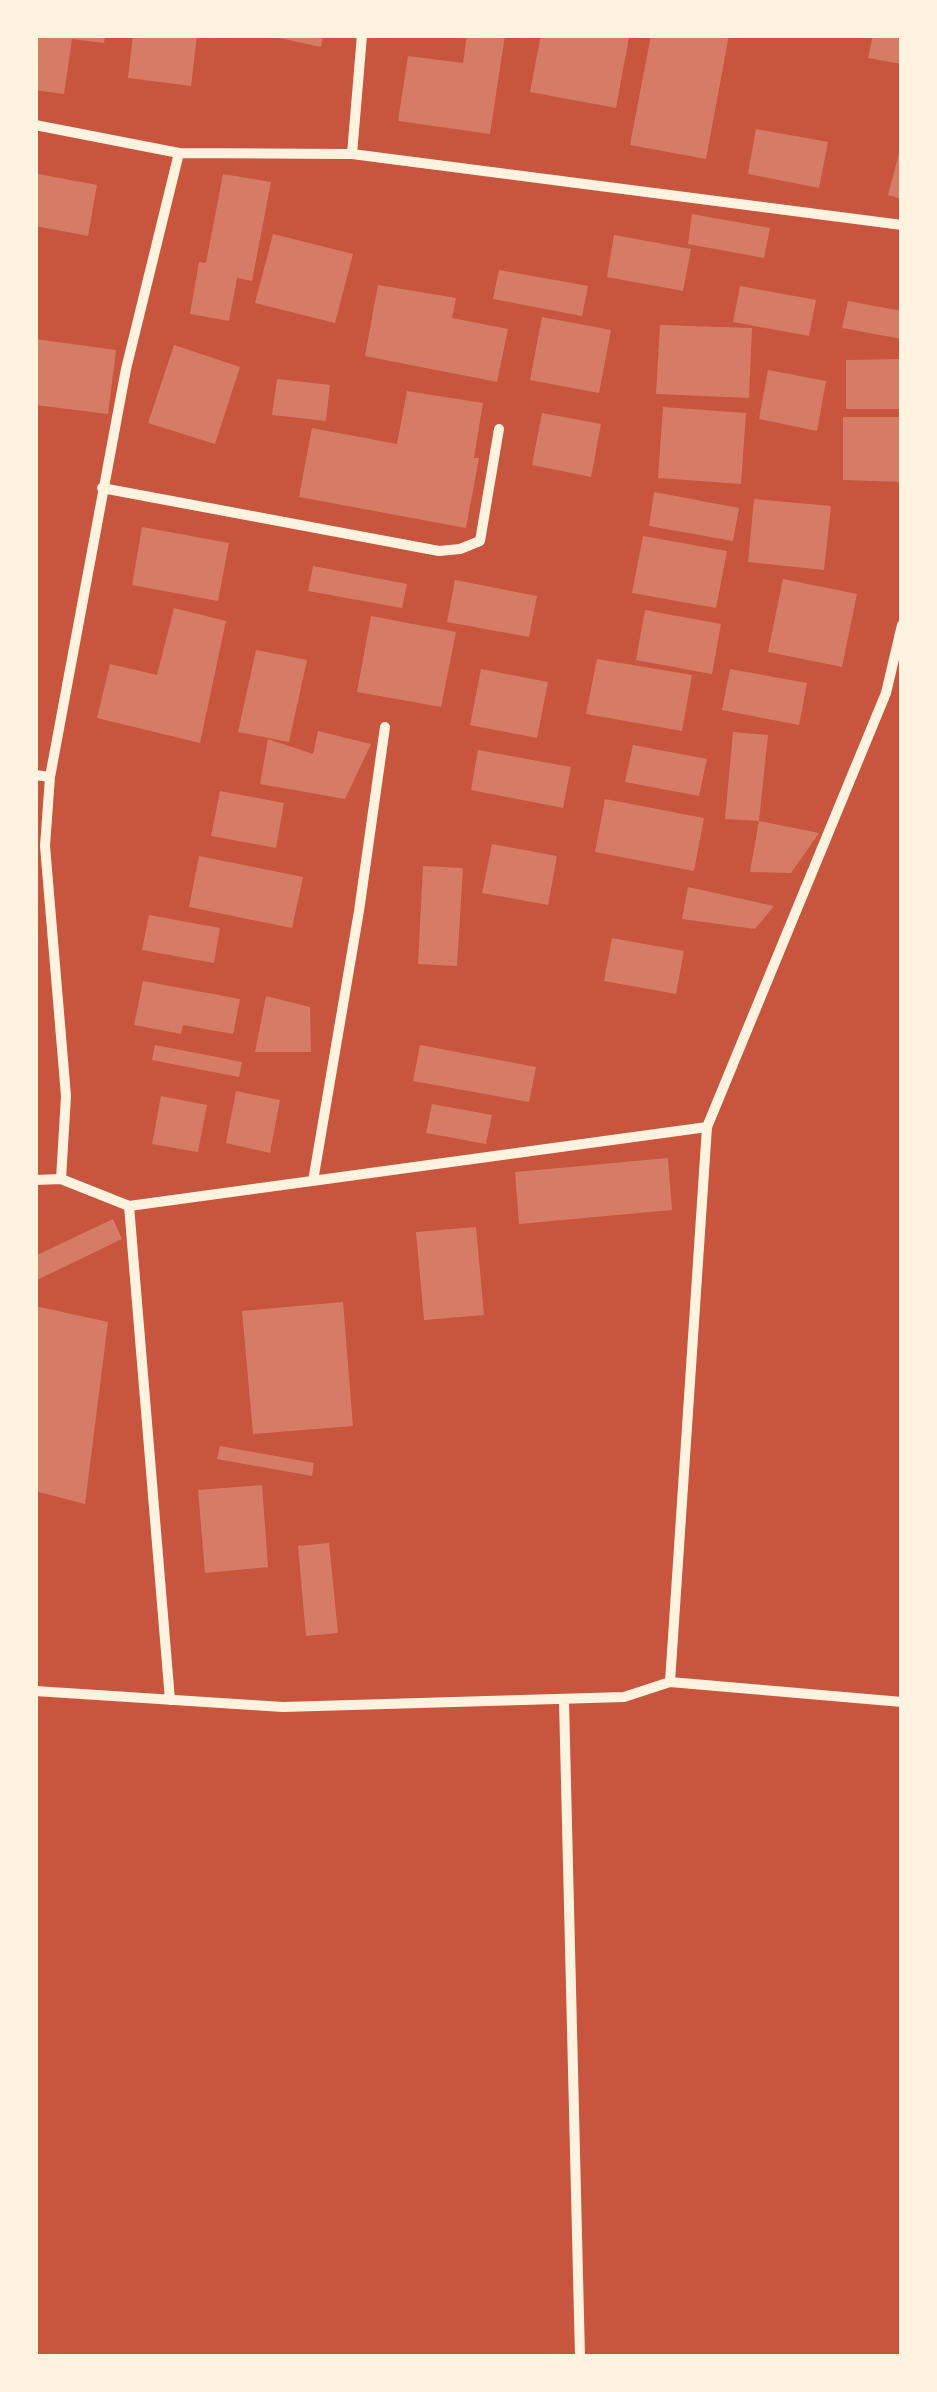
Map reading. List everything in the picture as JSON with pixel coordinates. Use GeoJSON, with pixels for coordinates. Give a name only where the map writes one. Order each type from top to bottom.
{"type":"FeatureCollection","features":[{"type":"Feature","properties":{"kind":"street"},"geometry":{"type":"LineString","coordinates":[[352,154],[362,35]]}},
{"type":"Feature","properties":{"kind":"street"},"geometry":{"type":"LineString","coordinates":[[35,125],[180,153],[352,154],[902,225]]}},
{"type":"Feature","properties":{"kind":"street"},"geometry":{"type":"LineString","coordinates":[[61,1180],[66,1096],[45,846],[50,777],[126,368],[180,153]]}},
{"type":"Feature","properties":{"kind":"street"},"geometry":{"type":"LineString","coordinates":[[102,488],[439,551],[460,549],[480,541],[499,429]]}},
{"type":"Feature","properties":{"kind":"street"},"geometry":{"type":"LineString","coordinates":[[670,1682],[707,1127],[886,693],[902,625]]}},
{"type":"Feature","properties":{"kind":"street"},"geometry":{"type":"LineString","coordinates":[[313,1181],[360,911],[385,728]]}},
{"type":"Feature","properties":{"kind":"street"},"geometry":{"type":"LineString","coordinates":[[35,775],[50,777]]}},
{"type":"Feature","properties":{"kind":"street"},"geometry":{"type":"LineString","coordinates":[[35,1180],[61,1180],[129,1206],[707,1127]]}},
{"type":"Feature","properties":{"kind":"street"},"geometry":{"type":"LineString","coordinates":[[129,1206],[170,1700]]}},
{"type":"Feature","properties":{"kind":"street"},"geometry":{"type":"LineString","coordinates":[[35,1691],[283,1707],[564,1701],[624,1697],[670,1682],[902,1702]]}},
{"type":"Feature","properties":{"kind":"street"},"geometry":{"type":"LineString","coordinates":[[564,1701],[580,2357]]}},
{"type":"Feature","properties":{"kind":"building"},"geometry":{"type":"Polygon","coordinates":[[[35,35],[105,35],[104,43],[72,39],[64,94],[35,90],[35,35]]]}},
{"type":"Feature","properties":{"kind":"building"},"geometry":{"type":"Polygon","coordinates":[[[133,35],[197,35],[191,86],[128,78],[133,35]]]}},
{"type":"Feature","properties":{"kind":"building"},"geometry":{"type":"Polygon","coordinates":[[[266,35],[323,35],[321,47],[266,35]]]}},
{"type":"Feature","properties":{"kind":"building"},"geometry":{"type":"Polygon","coordinates":[[[467,35],[505,35],[490,134],[398,121],[408,56],[463,63],[467,35]]]}},
{"type":"Feature","properties":{"kind":"building"},"geometry":{"type":"Polygon","coordinates":[[[541,35],[629,37],[616,108],[530,92],[541,35]]]}},
{"type":"Feature","properties":{"kind":"building"},"geometry":{"type":"Polygon","coordinates":[[[651,35],[729,35],[706,159],[630,145],[651,35]]]}},
{"type":"Feature","properties":{"kind":"building"},"geometry":{"type":"Polygon","coordinates":[[[873,35],[902,35],[902,64],[868,58],[873,35]]]}},
{"type":"Feature","properties":{"kind":"building"},"geometry":{"type":"Polygon","coordinates":[[[756,129],[828,142],[819,188],[748,174],[756,129]]]}},
{"type":"Feature","properties":{"kind":"building"},"geometry":{"type":"Polygon","coordinates":[[[902,146],[902,199],[888,195],[902,146]]]}},
{"type":"Feature","properties":{"kind":"building"},"geometry":{"type":"Polygon","coordinates":[[[38,174],[97,185],[88,236],[35,226],[38,174]]]}},
{"type":"Feature","properties":{"kind":"building"},"geometry":{"type":"Polygon","coordinates":[[[223,174],[271,182],[252,281],[237,278],[229,321],[190,314],[199,262],[206,263],[223,174]]]}},
{"type":"Feature","properties":{"kind":"building"},"geometry":{"type":"Polygon","coordinates":[[[692,214],[770,228],[764,258],[688,244],[692,214]]]}},
{"type":"Feature","properties":{"kind":"building"},"geometry":{"type":"Polygon","coordinates":[[[273,234],[353,254],[335,323],[255,303],[273,234]]]}},
{"type":"Feature","properties":{"kind":"building"},"geometry":{"type":"Polygon","coordinates":[[[614,235],[691,249],[683,291],[607,277],[614,235]]]}},
{"type":"Feature","properties":{"kind":"building"},"geometry":{"type":"Polygon","coordinates":[[[499,270],[588,286],[582,316],[493,299],[499,270]]]}},
{"type":"Feature","properties":{"kind":"building"},"geometry":{"type":"Polygon","coordinates":[[[378,285],[456,298],[452,318],[508,329],[497,382],[365,356],[378,285]]]}},
{"type":"Feature","properties":{"kind":"building"},"geometry":{"type":"Polygon","coordinates":[[[740,286],[816,300],[809,336],[733,322],[740,286]]]}},
{"type":"Feature","properties":{"kind":"building"},"geometry":{"type":"Polygon","coordinates":[[[848,301],[902,311],[902,339],[842,328],[848,301]]]}},
{"type":"Feature","properties":{"kind":"building"},"geometry":{"type":"Polygon","coordinates":[[[542,317],[611,330],[599,393],[530,380],[542,317]]]}},
{"type":"Feature","properties":{"kind":"building"},"geometry":{"type":"Polygon","coordinates":[[[660,325],[752,328],[749,398],[656,394],[660,325]]]}},
{"type":"Feature","properties":{"kind":"building"},"geometry":{"type":"Polygon","coordinates":[[[35,339],[116,350],[108,414],[35,405],[35,339]]]}},
{"type":"Feature","properties":{"kind":"building"},"geometry":{"type":"Polygon","coordinates":[[[174,345],[240,367],[215,444],[148,423],[174,345]]]}},
{"type":"Feature","properties":{"kind":"building"},"geometry":{"type":"Polygon","coordinates":[[[902,359],[902,409],[846,409],[846,360],[902,359]]]}},
{"type":"Feature","properties":{"kind":"building"},"geometry":{"type":"Polygon","coordinates":[[[768,370],[826,381],[817,431],[759,419],[768,370]]]}},
{"type":"Feature","properties":{"kind":"building"},"geometry":{"type":"Polygon","coordinates":[[[277,379],[330,385],[326,421],[272,415],[277,379]]]}},
{"type":"Feature","properties":{"kind":"building"},"geometry":{"type":"Polygon","coordinates":[[[407,391],[483,403],[474,458],[479,458],[466,528],[299,497],[312,428],[397,444],[407,391]]]}},
{"type":"Feature","properties":{"kind":"building"},"geometry":{"type":"Polygon","coordinates":[[[663,407],[746,413],[741,484],[658,478],[663,407]]]}},
{"type":"Feature","properties":{"kind":"building"},"geometry":{"type":"Polygon","coordinates":[[[542,413],[601,424],[591,477],[532,465],[542,413]]]}},
{"type":"Feature","properties":{"kind":"building"},"geometry":{"type":"Polygon","coordinates":[[[843,417],[902,417],[902,482],[843,480],[843,417]]]}},
{"type":"Feature","properties":{"kind":"building"},"geometry":{"type":"Polygon","coordinates":[[[654,492],[739,508],[733,541],[649,526],[654,492]]]}},
{"type":"Feature","properties":{"kind":"building"},"geometry":{"type":"Polygon","coordinates":[[[754,499],[831,506],[824,570],[748,562],[754,499]]]}},
{"type":"Feature","properties":{"kind":"building"},"geometry":{"type":"Polygon","coordinates":[[[142,527],[229,543],[218,601],[132,585],[142,527]]]}},
{"type":"Feature","properties":{"kind":"building"},"geometry":{"type":"Polygon","coordinates":[[[643,536],[727,551],[716,608],[632,593],[643,536]]]}},
{"type":"Feature","properties":{"kind":"building"},"geometry":{"type":"Polygon","coordinates":[[[313,566],[407,584],[402,608],[308,591],[313,566]]]}},
{"type":"Feature","properties":{"kind":"building"},"geometry":{"type":"Polygon","coordinates":[[[783,579],[857,594],[842,667],[768,652],[783,579]]]}},
{"type":"Feature","properties":{"kind":"building"},"geometry":{"type":"Polygon","coordinates":[[[455,580],[537,596],[529,637],[447,622],[455,580]]]}},
{"type":"Feature","properties":{"kind":"building"},"geometry":{"type":"Polygon","coordinates":[[[174,608],[226,621],[200,743],[97,718],[110,664],[157,675],[174,608]]]}},
{"type":"Feature","properties":{"kind":"building"},"geometry":{"type":"Polygon","coordinates":[[[645,610],[721,624],[712,674],[636,660],[645,610]]]}},
{"type":"Feature","properties":{"kind":"building"},"geometry":{"type":"Polygon","coordinates":[[[371,616],[456,632],[441,707],[357,692],[371,616]]]}},
{"type":"Feature","properties":{"kind":"building"},"geometry":{"type":"Polygon","coordinates":[[[256,650],[307,660],[289,742],[238,732],[256,650]]]}},
{"type":"Feature","properties":{"kind":"building"},"geometry":{"type":"Polygon","coordinates":[[[597,659],[692,675],[682,731],[586,714],[597,659]]]}},
{"type":"Feature","properties":{"kind":"building"},"geometry":{"type":"Polygon","coordinates":[[[481,669],[548,682],[537,738],[470,725],[481,669]]]}},
{"type":"Feature","properties":{"kind":"building"},"geometry":{"type":"Polygon","coordinates":[[[730,669],[807,683],[799,725],[722,710],[730,669]]]}},
{"type":"Feature","properties":{"kind":"building"},"geometry":{"type":"Polygon","coordinates":[[[318,731],[371,744],[345,799],[260,784],[268,739],[313,754],[318,731]]]}},
{"type":"Feature","properties":{"kind":"building"},"geometry":{"type":"Polygon","coordinates":[[[733,732],[768,735],[759,821],[725,819],[733,732]]]}},
{"type":"Feature","properties":{"kind":"building"},"geometry":{"type":"Polygon","coordinates":[[[633,745],[707,759],[699,796],[625,782],[633,745]]]}},
{"type":"Feature","properties":{"kind":"building"},"geometry":{"type":"Polygon","coordinates":[[[478,750],[571,767],[563,808],[471,790],[478,750]]]}},
{"type":"Feature","properties":{"kind":"building"},"geometry":{"type":"Polygon","coordinates":[[[220,791],[284,803],[276,848],[211,836],[220,791]]]}},
{"type":"Feature","properties":{"kind":"building"},"geometry":{"type":"Polygon","coordinates":[[[605,799],[704,818],[694,871],[595,852],[605,799]]]}},
{"type":"Feature","properties":{"kind":"building"},"geometry":{"type":"Polygon","coordinates":[[[759,821],[819,833],[791,873],[750,872],[759,821]]]}},
{"type":"Feature","properties":{"kind":"building"},"geometry":{"type":"Polygon","coordinates":[[[492,844],[557,856],[548,905],[482,893],[492,844]]]}},
{"type":"Feature","properties":{"kind":"building"},"geometry":{"type":"Polygon","coordinates":[[[199,856],[303,877],[292,928],[189,907],[199,856]]]}},
{"type":"Feature","properties":{"kind":"building"},"geometry":{"type":"Polygon","coordinates":[[[423,866],[463,868],[457,966],[418,964],[423,866]]]}},
{"type":"Feature","properties":{"kind":"building"},"geometry":{"type":"Polygon","coordinates":[[[688,887],[774,906],[755,929],[682,919],[688,887]]]}},
{"type":"Feature","properties":{"kind":"building"},"geometry":{"type":"Polygon","coordinates":[[[149,915],[220,928],[214,963],[142,950],[149,915]]]}},
{"type":"Feature","properties":{"kind":"building"},"geometry":{"type":"Polygon","coordinates":[[[612,938],[684,951],[676,994],[604,981],[612,938]]]}},
{"type":"Feature","properties":{"kind":"building"},"geometry":{"type":"Polygon","coordinates":[[[143,981],[240,999],[233,1034],[183,1025],[181,1034],[134,1025],[143,981]]]}},
{"type":"Feature","properties":{"kind":"building"},"geometry":{"type":"Polygon","coordinates":[[[266,996],[310,1007],[311,1052],[255,1052],[266,996]]]}},
{"type":"Feature","properties":{"kind":"building"},"geometry":{"type":"Polygon","coordinates":[[[155,1045],[242,1062],[239,1077],[152,1060],[155,1045]]]}},
{"type":"Feature","properties":{"kind":"building"},"geometry":{"type":"Polygon","coordinates":[[[420,1045],[536,1067],[529,1102],[413,1081],[420,1045]]]}},
{"type":"Feature","properties":{"kind":"building"},"geometry":{"type":"Polygon","coordinates":[[[236,1091],[280,1100],[270,1153],[226,1143],[236,1091]]]}},
{"type":"Feature","properties":{"kind":"building"},"geometry":{"type":"Polygon","coordinates":[[[161,1096],[207,1105],[198,1152],[152,1144],[161,1096]]]}},
{"type":"Feature","properties":{"kind":"building"},"geometry":{"type":"Polygon","coordinates":[[[432,1104],[492,1115],[486,1144],[426,1133],[432,1104]]]}},
{"type":"Feature","properties":{"kind":"building"},"geometry":{"type":"Polygon","coordinates":[[[668,1158],[672,1210],[519,1224],[515,1172],[668,1158]]]}},
{"type":"Feature","properties":{"kind":"building"},"geometry":{"type":"Polygon","coordinates":[[[113,1219],[122,1239],[35,1281],[35,1256],[113,1219]]]}},
{"type":"Feature","properties":{"kind":"building"},"geometry":{"type":"Polygon","coordinates":[[[476,1227],[484,1315],[424,1320],[416,1232],[476,1227]]]}},
{"type":"Feature","properties":{"kind":"building"},"geometry":{"type":"Polygon","coordinates":[[[343,1302],[353,1426],[253,1434],[242,1311],[343,1302]]]}},
{"type":"Feature","properties":{"kind":"building"},"geometry":{"type":"Polygon","coordinates":[[[35,1306],[108,1322],[85,1504],[35,1491],[35,1306]]]}},
{"type":"Feature","properties":{"kind":"building"},"geometry":{"type":"Polygon","coordinates":[[[220,1446],[314,1463],[312,1476],[217,1459],[220,1446]]]}},
{"type":"Feature","properties":{"kind":"building"},"geometry":{"type":"Polygon","coordinates":[[[262,1485],[268,1567],[205,1573],[198,1490],[262,1485]]]}},
{"type":"Feature","properties":{"kind":"building"},"geometry":{"type":"Polygon","coordinates":[[[329,1543],[338,1633],[306,1636],[298,1546],[329,1543]]]}}]}
